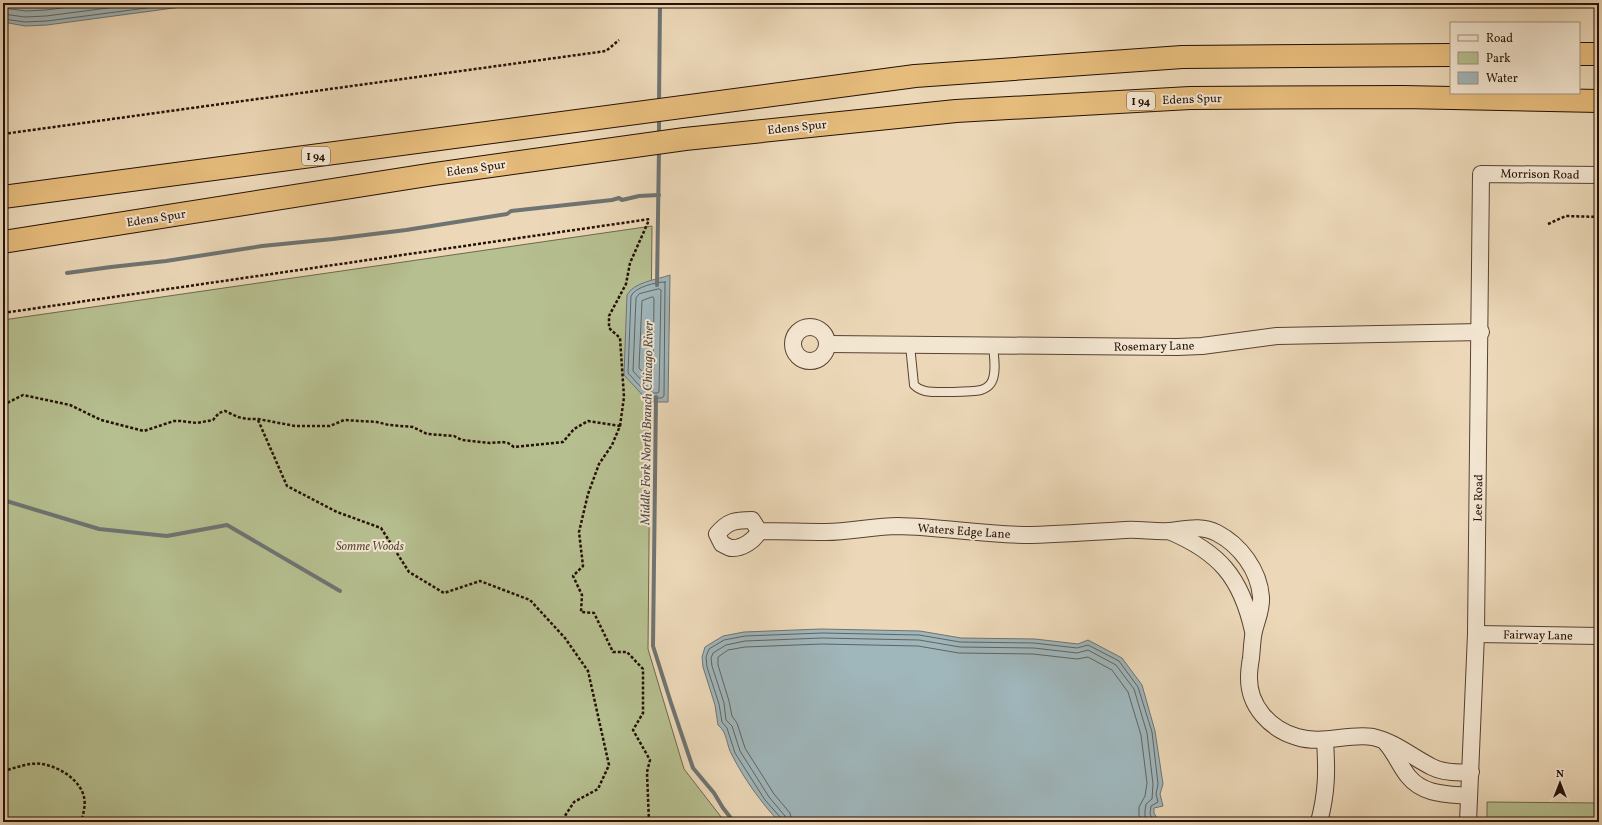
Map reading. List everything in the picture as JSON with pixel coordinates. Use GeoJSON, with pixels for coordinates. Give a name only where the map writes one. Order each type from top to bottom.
{"type":"FeatureCollection","features":[{"type":"Feature","properties":{"kind":"highway"},"geometry":{"type":"LineString","coordinates":[[1580,54],[1599,54]]}},
{"type":"Feature","properties":{"kind":"highway","name":"I 94"},"geometry":{"type":"LineString","coordinates":[[3,198],[915,76],[1174,58],[1450,55]]}},
{"type":"Feature","properties":{"kind":"highway","name":"Edens Spur"},"geometry":{"type":"LineString","coordinates":[[3,242],[434,174],[685,139],[956,110],[1190,98],[1404,97],[1599,101]]}},
{"type":"Feature","properties":{"kind":"street","name":"Morrison Road"},"geometry":{"type":"LineString","coordinates":[[1481,174],[1599,175]]}},
{"type":"Feature","properties":{"kind":"street","name":"Lee Road"},"geometry":{"type":"LineString","coordinates":[[1468,822],[1476,634],[1481,332],[1481,174]]}},
{"type":"Feature","properties":{"kind":"street","name":"Rosemary Lane"},"geometry":{"type":"LineString","coordinates":[[828,344],[1177,347],[1202,346],[1277,336],[1481,332]]}},
{"type":"Feature","properties":{"kind":"street","name":"Waters Edge Lane"},"geometry":{"type":"LineString","coordinates":[[760,531],[826,532],[894,526],[1027,535],[1074,534],[1132,530],[1169,531],[1192,527],[1208,529],[1219,534],[1243,553],[1256,576],[1261,596],[1258,619],[1254,632],[1248,677],[1251,693],[1264,718],[1273,726],[1296,737],[1312,740],[1325,740],[1358,736],[1383,740],[1409,753],[1432,768],[1455,773],[1471,772]]}},
{"type":"Feature","properties":{"kind":"street","name":"Waters Edge Lane"},"geometry":{"type":"LineString","coordinates":[[1169,531],[1204,548],[1220,562],[1232,577],[1241,592],[1250,614],[1254,632]]}},
{"type":"Feature","properties":{"kind":"street","name":"Fairway Lane"},"geometry":{"type":"LineString","coordinates":[[1476,634],[1599,636]]}},
{"type":"Feature","properties":{"kind":"street"},"geometry":{"type":"LineString","coordinates":[[1319,822],[1326,791],[1327,773],[1325,740]]}},
{"type":"Feature","properties":{"kind":"street"},"geometry":{"type":"LineString","coordinates":[[1383,740],[1394,752],[1408,775],[1419,786],[1434,792],[1469,796]]}},
{"type":"Feature","properties":{"kind":"lane"},"geometry":{"type":"LineString","coordinates":[[910,345],[914,385],[917,389],[936,392],[980,390],[988,387],[992,383],[994,375],[993,346]]}},
{"type":"Feature","properties":{"kind":"path"},"geometry":{"type":"LineString","coordinates":[[3,134],[606,51],[619,40]]}},
{"type":"Feature","properties":{"kind":"path"},"geometry":{"type":"LineString","coordinates":[[1548,224],[1566,216],[1599,217]]}},
{"type":"Feature","properties":{"kind":"path"},"geometry":{"type":"LineString","coordinates":[[3,313],[650,219],[630,263],[626,284],[609,316],[609,328],[620,338],[624,397],[620,426],[612,445],[599,464],[588,494],[579,532],[583,566],[573,576],[582,595],[581,612],[594,613],[613,652],[627,652],[643,669],[644,713],[633,730],[650,760],[648,772],[649,822]]}},
{"type":"Feature","properties":{"kind":"path"},"geometry":{"type":"LineString","coordinates":[[3,405],[23,395],[70,406],[100,420],[144,432],[174,421],[182,420],[197,423],[213,420],[219,413],[225,411],[238,417],[295,426],[330,426],[344,420],[377,422],[389,425],[414,427],[427,434],[454,436],[462,440],[508,443],[514,447],[563,442],[574,430],[588,421],[620,426]]}},
{"type":"Feature","properties":{"kind":"path"},"geometry":{"type":"LineString","coordinates":[[258,419],[287,486],[337,512],[381,528],[409,572],[444,593],[480,581],[530,600],[565,638],[588,671],[609,765],[598,789],[574,802],[561,822]]}},
{"type":"Feature","properties":{"kind":"path"},"geometry":{"type":"LineString","coordinates":[[3,771],[26,765],[43,764],[61,771],[75,780],[84,798],[84,811],[81,822]]}},
{"type":"Feature","properties":{"kind":"green space","name":"Somme Woods"},"geometry":{"type":"Polygon","coordinates":[[[652,226],[648,649],[684,769],[725,822],[3,822],[3,320],[652,226]]]}},
{"type":"Feature","properties":{"kind":"green space"},"geometry":{"type":"Polygon","coordinates":[[[1487,802],[1599,803],[1599,822],[1487,822],[1487,802]]]}},
{"type":"Feature","properties":{"kind":"water"},"geometry":{"type":"Polygon","coordinates":[[[3,3],[211,3],[47,25],[25,26],[3,22],[3,3]]]}},
{"type":"Feature","properties":{"kind":"water"},"geometry":{"type":"Polygon","coordinates":[[[670,275],[668,402],[649,402],[624,375],[627,295],[640,284],[670,275]]]}},
{"type":"Feature","properties":{"kind":"water"},"geometry":{"type":"Polygon","coordinates":[[[821,629],[920,631],[961,638],[1035,639],[1078,644],[1088,640],[1122,658],[1142,685],[1155,731],[1163,784],[1160,794],[1163,806],[1154,808],[1154,813],[1159,822],[779,822],[753,790],[730,751],[724,732],[718,725],[715,705],[703,667],[702,657],[705,647],[723,636],[744,632],[821,629]]]}},
{"type":"Feature","properties":{"kind":"waterway","name":"Middle Fork North Branch Chicago River"},"geometry":{"type":"LineString","coordinates":[[659,103],[660,3]]}},
{"type":"Feature","properties":{"kind":"waterway","name":"Middle Fork North Branch Chicago River"},"geometry":{"type":"LineString","coordinates":[[659,117],[659,137]]}},
{"type":"Feature","properties":{"kind":"waterway","name":"Middle Fork North Branch Chicago River"},"geometry":{"type":"LineString","coordinates":[[657,285],[659,149]]}},
{"type":"Feature","properties":{"kind":"waterway"},"geometry":{"type":"LineString","coordinates":[[67,273],[166,261],[262,246],[406,230],[507,214],[511,211],[619,198],[622,200],[639,196],[659,195]]}},
{"type":"Feature","properties":{"kind":"waterway","name":"Middle Fork North Branch Chicago River"},"geometry":{"type":"LineString","coordinates":[[656,397],[653,646],[693,768],[714,793],[734,822]]}},
{"type":"Feature","properties":{"kind":"waterway"},"geometry":{"type":"LineString","coordinates":[[3,500],[99,529],[167,536],[227,525],[340,591]]}}]}
